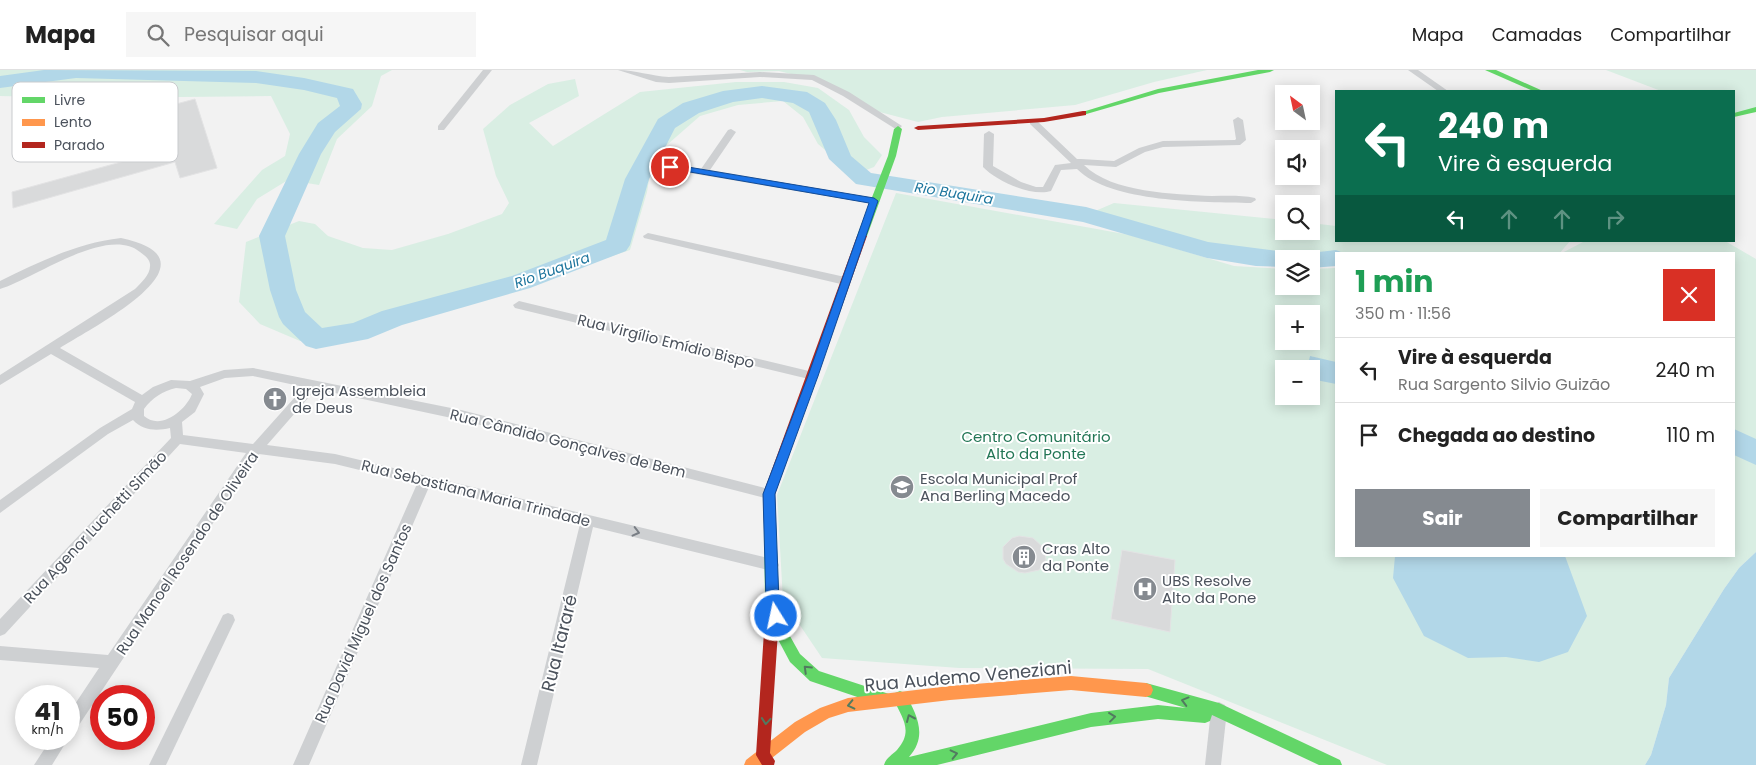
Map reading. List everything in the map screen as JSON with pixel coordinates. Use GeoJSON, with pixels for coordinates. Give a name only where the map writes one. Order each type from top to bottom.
{"type":"FeatureCollection","features":[{"type":"Feature","properties":{"kind":"main road"},"geometry":{"type":"LineString","coordinates":[[771,765],[763,755],[772,602],[769,494],[813,376],[875,197],[895,145],[907,126],[1033,122],[1087,112],[1158,91],[1270,70]]}},
{"type":"Feature","properties":{"kind":"main road"},"geometry":{"type":"LineString","coordinates":[[1489,70],[1537,90]]}},
{"type":"Feature","properties":{"kind":"main road"},"geometry":{"type":"LineString","coordinates":[[1735,115],[1756,110]]}},
{"type":"Feature","properties":{"kind":"main road"},"geometry":{"type":"LineString","coordinates":[[772,602],[780,630],[795,658],[815,676],[884,699]]}},
{"type":"Feature","properties":{"kind":"main road","name":"Rua Audemo Veneziani"},"geometry":{"type":"LineString","coordinates":[[751,765],[800,727],[848,704],[884,699],[1072,683],[1145,690],[1223,714],[1335,765]]}},
{"type":"Feature","properties":{"kind":"main road"},"geometry":{"type":"LineString","coordinates":[[891,765],[905,754],[915,739],[913,722],[900,698]]}},
{"type":"Feature","properties":{"kind":"main road","name":"Rua Audemo Veneziani"},"geometry":{"type":"LineString","coordinates":[[907,765],[1091,720],[1158,712],[1223,714]]}},
{"type":"Feature","properties":{"kind":"street"},"geometry":{"type":"LineString","coordinates":[[441,128],[488,70]]}},
{"type":"Feature","properties":{"kind":"street"},"geometry":{"type":"LineString","coordinates":[[622,70],[656,79],[669,80],[757,72],[788,72],[823,82],[868,109],[907,126]]}},
{"type":"Feature","properties":{"kind":"street"},"geometry":{"type":"LineString","coordinates":[[1412,70],[1442,90]]}},
{"type":"Feature","properties":{"kind":"street"},"geometry":{"type":"LineString","coordinates":[[989,134],[988,167],[1012,181],[1031,189],[1042,191],[1047,189],[1058,167],[1076,163],[1116,164],[1142,150],[1163,144],[1237,143],[1241,140],[1238,120]]}},
{"type":"Feature","properties":{"kind":"street"},"geometry":{"type":"LineString","coordinates":[[1033,122],[1092,176],[1144,193],[1199,199],[1252,200]]}},
{"type":"Feature","properties":{"kind":"street"},"geometry":{"type":"LineString","coordinates":[[704,172],[731,132]]}},
{"type":"Feature","properties":{"kind":"street"},"geometry":{"type":"LineString","coordinates":[[654,164],[875,197]]}},
{"type":"Feature","properties":{"kind":"street"},"geometry":{"type":"LineString","coordinates":[[648,236],[845,281]]}},
{"type":"Feature","properties":{"kind":"street"},"geometry":{"type":"LineString","coordinates":[[0,286],[55,260],[101,242],[114,241],[137,244],[150,253],[154,259],[153,274],[148,282],[127,300],[0,381]]}},
{"type":"Feature","properties":{"kind":"street","name":"Rua Virgílio Emídio Bispo"},"geometry":{"type":"LineString","coordinates":[[520,305],[813,376]]}},
{"type":"Feature","properties":{"kind":"street"},"geometry":{"type":"LineString","coordinates":[[52,349],[140,406],[138,418],[148,424],[157,425],[176,420],[193,408],[198,394],[191,385]]}},
{"type":"Feature","properties":{"kind":"street","name":"Rua Cândido Gonçalves de Bem"},"geometry":{"type":"LineString","coordinates":[[0,507],[140,406],[157,390],[166,386],[191,385],[224,374],[253,372],[461,415],[769,494]]}},
{"type":"Feature","properties":{"kind":"street","name":"Rua Manoel Rosendo de Oliveira"},"geometry":{"type":"LineString","coordinates":[[80,710],[256,449],[313,385]]}},
{"type":"Feature","properties":{"kind":"street","name":"Rua Agenor Luchetti Simão"},"geometry":{"type":"LineString","coordinates":[[0,629],[177,438],[176,420]]}},
{"type":"Feature","properties":{"kind":"street","name":"Rua Sebastiana Maria Trindade"},"geometry":{"type":"LineString","coordinates":[[177,438],[336,459],[772,565]]}},
{"type":"Feature","properties":{"kind":"street","name":"Rua David Miguel dos Santos"},"geometry":{"type":"LineString","coordinates":[[301,765],[425,480]]}},
{"type":"Feature","properties":{"kind":"street","name":"Rua Itararé"},"geometry":{"type":"LineString","coordinates":[[529,765],[588,521]]}},
{"type":"Feature","properties":{"kind":"street"},"geometry":{"type":"LineString","coordinates":[[157,765],[228,620]]}},
{"type":"Feature","properties":{"kind":"street"},"geometry":{"type":"LineString","coordinates":[[0,653],[113,662]]}},
{"type":"Feature","properties":{"kind":"street"},"geometry":{"type":"LineString","coordinates":[[1213,765],[1223,714]]}},
{"type":"Feature","properties":{"kind":"street"},"geometry":{"type":"LineString","coordinates":[[42,765],[52,750]]}},
{"type":"Feature","properties":{"kind":"green space"},"geometry":{"type":"Polygon","coordinates":[[[0,70],[392,70],[381,76],[372,106],[337,139],[319,185],[288,180],[257,199],[237,229],[214,224],[262,170],[285,156],[290,134],[271,96],[178,97],[178,82],[12,82],[12,96],[0,96],[0,70]]]}},
{"type":"Feature","properties":{"kind":"green space"},"geometry":{"type":"Polygon","coordinates":[[[740,70],[1207,70],[1154,82],[1075,105],[942,117],[918,122],[868,109],[823,82],[779,71],[747,72],[740,70]]]}},
{"type":"Feature","properties":{"kind":"green space"},"geometry":{"type":"Polygon","coordinates":[[[1606,70],[1756,70],[1756,109],[1735,115],[1735,90],[1658,90],[1606,70]]]}},
{"type":"Feature","properties":{"kind":"green space"},"geometry":{"type":"Polygon","coordinates":[[[575,79],[579,96],[529,123],[553,146],[640,92],[736,82],[784,82],[818,88],[849,110],[864,137],[882,155],[874,167],[851,176],[842,164],[818,144],[803,117],[783,101],[738,105],[700,116],[660,151],[651,168],[647,192],[630,250],[512,290],[350,338],[300,341],[260,324],[239,302],[246,242],[299,221],[315,224],[328,236],[363,248],[392,250],[448,234],[502,214],[509,203],[496,176],[483,129],[510,105],[548,84],[575,79]]]}},
{"type":"Feature","properties":{"kind":"green space","name":"Centro Comunitário Alto da Ponte"},"geometry":{"type":"Polygon","coordinates":[[[896,193],[1130,235],[1234,266],[1275,268],[1275,295],[1320,295],[1320,269],[1335,268],[1335,557],[1735,557],[1735,452],[1756,463],[1756,552],[1739,568],[1724,589],[1669,678],[1666,705],[1651,755],[1645,765],[1387,765],[1148,669],[959,668],[822,658],[783,600],[777,495],[896,193]]]}},
{"type":"Feature","properties":{"kind":"green space"},"geometry":{"type":"Polygon","coordinates":[[[1114,203],[1275,219],[1275,240],[1320,240],[1320,224],[1335,226],[1335,242],[1569,242],[1561,252],[1335,252],[1335,258],[1320,259],[1320,250],[1275,250],[1275,258],[1256,258],[1207,250],[1086,215],[1114,203]]]}},
{"type":"Feature","properties":{"kind":"green space"},"geometry":{"type":"Polygon","coordinates":[[[1583,242],[1727,242],[1756,259],[1756,453],[1735,442],[1735,252],[1564,252],[1583,242]]]}},
{"type":"Feature","properties":{"kind":"water"},"geometry":{"type":"Polygon","coordinates":[[[1310,356],[1335,362],[1335,384],[1320,381],[1320,360],[1309,360],[1310,356]]]}},
{"type":"Feature","properties":{"kind":"water"},"geometry":{"type":"Polygon","coordinates":[[[1756,552],[1756,765],[1645,765],[1651,755],[1666,705],[1669,678],[1724,589],[1739,568],[1756,552]]]}},
{"type":"Feature","properties":{"kind":"water"},"geometry":{"type":"Polygon","coordinates":[[[1395,557],[1565,557],[1587,616],[1568,652],[1539,662],[1506,657],[1468,658],[1424,636],[1393,578],[1395,557]]]}},
{"type":"Feature","properties":{"kind":"building"},"geometry":{"type":"Polygon","coordinates":[[[195,99],[217,168],[180,178],[175,162],[178,162],[178,104],[195,99]]]}},
{"type":"Feature","properties":{"kind":"building"},"geometry":{"type":"Polygon","coordinates":[[[121,162],[175,162],[13,208],[12,192],[121,162]]]}},
{"type":"Feature","properties":{"kind":"building","name":"Cras Alto da Ponte"},"geometry":{"type":"Polygon","coordinates":[[[1019,536],[1033,538],[1044,548],[1046,560],[1039,570],[1025,573],[1018,572],[1006,564],[1003,559],[1003,547],[1012,538],[1019,536]]]}},
{"type":"Feature","properties":{"kind":"building","name":"UBS Resolve Alto da Pone"},"geometry":{"type":"Polygon","coordinates":[[[1122,550],[1175,560],[1170,632],[1111,619],[1122,550]]]}},
{"type":"Feature","properties":{"kind":"waterway","name":"Rio Buquira"},"geometry":{"type":"LineString","coordinates":[[0,82],[76,72],[256,77],[304,84],[345,94],[351,104],[350,109],[326,128],[310,154],[272,236],[283,290],[293,317],[316,339],[358,332],[392,318],[521,282],[617,245],[637,179],[666,124],[691,108],[731,96],[762,92],[799,97],[817,108],[825,120],[841,159],[864,179],[1086,215],[1207,250],[1256,258],[1275,259]]}},
{"type":"Feature","properties":{"kind":"waterway","name":"Rio Buquira"},"geometry":{"type":"LineString","coordinates":[[1320,259],[1335,258]]}},
{"type":"Feature","properties":{"kind":"waterway","name":"Rio Buquira"},"geometry":{"type":"LineString","coordinates":[[1735,442],[1756,453]]}},
{"type":"Feature","properties":{"kind":"traffic: fast"},"geometry":{"type":"LineString","coordinates":[[1083,113],[1158,91],[1270,70]]}},
{"type":"Feature","properties":{"kind":"traffic: fast"},"geometry":{"type":"LineString","coordinates":[[1489,70],[1537,90]]}},
{"type":"Feature","properties":{"kind":"traffic: fast"},"geometry":{"type":"LineString","coordinates":[[1735,115],[1756,109]]}},
{"type":"Feature","properties":{"kind":"traffic: fast"},"geometry":{"type":"LineString","coordinates":[[862,236],[892,156],[898,129]]}},
{"type":"Feature","properties":{"kind":"traffic: fast"},"geometry":{"type":"LineString","coordinates":[[770,524],[772,602],[780,630],[795,658],[815,676],[884,699]]}},
{"type":"Feature","properties":{"kind":"traffic: fast"},"geometry":{"type":"LineString","coordinates":[[1146,690],[1219,710],[1335,765]]}},
{"type":"Feature","properties":{"kind":"traffic: fast"},"geometry":{"type":"LineString","coordinates":[[891,765],[907,748],[913,734],[910,718],[900,698]]}},
{"type":"Feature","properties":{"kind":"traffic: fast"},"geometry":{"type":"LineString","coordinates":[[907,765],[1091,720],[1158,712],[1205,716]]}},
{"type":"Feature","properties":{"kind":"traffic: slow"},"geometry":{"type":"LineString","coordinates":[[751,765],[800,727],[825,713],[848,705],[950,693],[1071,683],[1146,690]]}},
{"type":"Feature","properties":{"kind":"traffic: jam"},"geometry":{"type":"LineString","coordinates":[[918,128],[1044,120],[1083,113]]}},
{"type":"Feature","properties":{"kind":"traffic: jam"},"geometry":{"type":"LineString","coordinates":[[770,524],[769,494],[862,236]]}},
{"type":"Feature","properties":{"kind":"traffic: jam"},"geometry":{"type":"LineString","coordinates":[[768,761],[763,755],[772,616]]}},
{"type":"Feature","properties":{"kind":"place","name":"Igreja Assembleia de Deus"},"geometry":{"type":"Point","coordinates":[275,399]}},
{"type":"Feature","properties":{"kind":"place","name":"Escola Municipal Prof Ana Berling Macedo"},"geometry":{"type":"Point","coordinates":[902,487]}},
{"type":"Feature","properties":{"kind":"place","name":"Cras Alto da Ponte"},"geometry":{"type":"Point","coordinates":[1024,557]}},
{"type":"Feature","properties":{"kind":"place","name":"UBS Resolve Alto da Pone"},"geometry":{"type":"Point","coordinates":[1145,589]}},
{"type":"Feature","properties":{"kind":"route"},"geometry":{"type":"LineString","coordinates":[[670,167],[874,201],[813,376],[769,494],[772,602],[776,616]]}}]}
